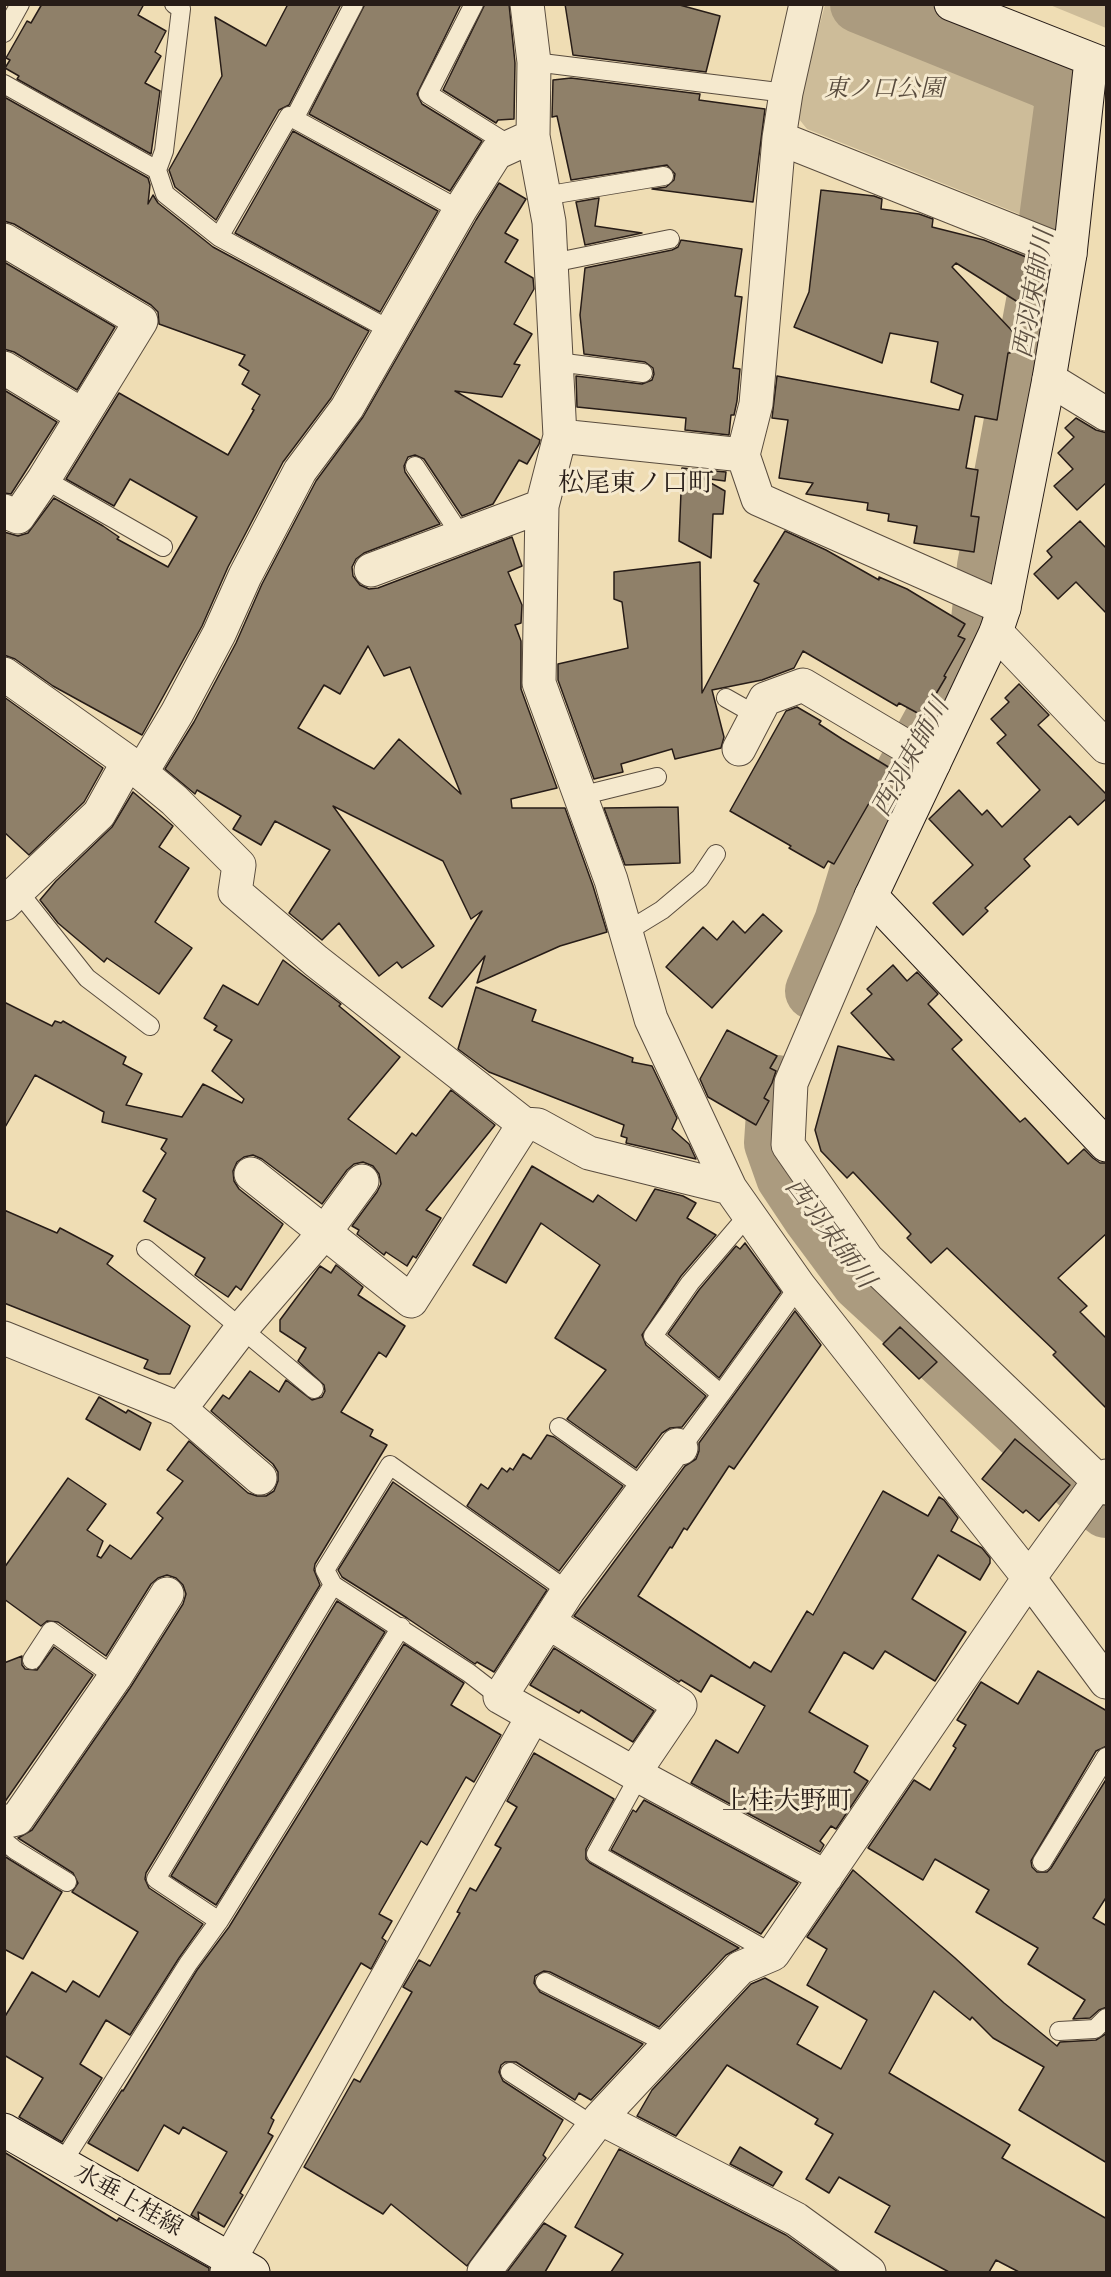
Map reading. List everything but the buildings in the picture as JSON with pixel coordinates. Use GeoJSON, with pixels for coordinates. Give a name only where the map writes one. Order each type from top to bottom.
{"type":"FeatureCollection","features":[{"type":"Feature","properties":{"kind":"street"},"geometry":{"type":"LineString","coordinates":[[527,4],[534,62],[522,141],[544,196],[549,222],[560,436],[542,506],[539,682],[611,880],[651,1019],[730,1188],[799,1286],[1029,1578],[1107,1682]]}},
{"type":"Feature","properties":{"kind":"street"},"geometry":{"type":"LineString","coordinates":[[806,4],[786,93],[779,138],[756,404],[743,454],[758,499],[991,609],[1107,747]]}},
{"type":"Feature","properties":{"kind":"street"},"geometry":{"type":"LineString","coordinates":[[484,2272],[597,2122],[740,1968],[772,1954],[1029,1578],[1098,1488],[867,1259],[788,1145],[791,1083],[871,896],[921,756],[991,609],[1049,379],[1053,247],[1099,62],[951,4]]}},
{"type":"Feature","properties":{"kind":"street"},"geometry":{"type":"LineString","coordinates":[[779,138],[1053,247]]}},
{"type":"Feature","properties":{"kind":"street"},"geometry":{"type":"LineString","coordinates":[[8,899],[99,814],[177,713],[300,471],[347,408],[460,210],[496,153],[522,141]]}},
{"type":"Feature","properties":{"kind":"street"},"geometry":{"type":"LineString","coordinates":[[4,240],[141,321],[44,479],[9,521]]}},
{"type":"Feature","properties":{"kind":"street"},"geometry":{"type":"LineString","coordinates":[[4,368],[82,415]]}},
{"type":"Feature","properties":{"kind":"street"},"geometry":{"type":"LineString","coordinates":[[1049,379],[1107,414]]}},
{"type":"Feature","properties":{"kind":"street"},"geometry":{"type":"LineString","coordinates":[[560,436],[743,454]]}},
{"type":"Feature","properties":{"kind":"street"},"geometry":{"type":"LineString","coordinates":[[371,570],[542,506]]}},
{"type":"Feature","properties":{"kind":"street"},"geometry":{"type":"LineString","coordinates":[[4,674],[135,768],[174,800],[239,865],[235,891],[326,969],[524,1124],[538,1125],[590,1153],[730,1188]]}},
{"type":"Feature","properties":{"kind":"street"},"geometry":{"type":"LineString","coordinates":[[739,749],[765,699],[803,685],[921,756]]}},
{"type":"Feature","properties":{"kind":"street"},"geometry":{"type":"LineString","coordinates":[[871,896],[1107,1145]]}},
{"type":"Feature","properties":{"kind":"street"},"geometry":{"type":"LineString","coordinates":[[251,1174],[411,1301],[524,1124]]}},
{"type":"Feature","properties":{"kind":"street"},"geometry":{"type":"LineString","coordinates":[[180,1409],[242,1328],[324,1233],[362,1181]]}},
{"type":"Feature","properties":{"kind":"street"},"geometry":{"type":"LineString","coordinates":[[4,1338],[180,1409],[260,1478]]}},
{"type":"Feature","properties":{"kind":"street"},"geometry":{"type":"LineString","coordinates":[[681,1448],[677,1445],[568,1591],[500,1697],[636,1775],[826,1877]]}},
{"type":"Feature","properties":{"kind":"street"},"geometry":{"type":"LineString","coordinates":[[4,1822],[17,1819],[115,1677],[167,1594]]}},
{"type":"Feature","properties":{"kind":"street"},"geometry":{"type":"LineString","coordinates":[[548,1622],[680,1705],[636,1775]]}},
{"type":"Feature","properties":{"kind":"street"},"geometry":{"type":"LineString","coordinates":[[237,2268],[533,1716]]}},
{"type":"Feature","properties":{"kind":"street"},"geometry":{"type":"LineString","coordinates":[[597,2122],[796,2219],[869,2272]]}},
{"type":"Feature","properties":{"kind":"street","name":"水垂上桂線"},"geometry":{"type":"LineString","coordinates":[[4,2130],[237,2268]]}},
{"type":"Feature","properties":{"kind":"lane"},"geometry":{"type":"LineString","coordinates":[[4,33],[20,4]]}},
{"type":"Feature","properties":{"kind":"lane"},"geometry":{"type":"LineString","coordinates":[[174,4],[181,9],[164,151],[157,170],[165,194],[219,237],[390,330]]}},
{"type":"Feature","properties":{"kind":"lane"},"geometry":{"type":"LineString","coordinates":[[294,118],[354,4]]}},
{"type":"Feature","properties":{"kind":"lane"},"geometry":{"type":"LineString","coordinates":[[474,4],[428,94],[522,141]]}},
{"type":"Feature","properties":{"kind":"lane"},"geometry":{"type":"LineString","coordinates":[[534,62],[786,93]]}},
{"type":"Feature","properties":{"kind":"lane"},"geometry":{"type":"LineString","coordinates":[[4,84],[157,170]]}},
{"type":"Feature","properties":{"kind":"lane"},"geometry":{"type":"LineString","coordinates":[[219,237],[289,116],[460,210]]}},
{"type":"Feature","properties":{"kind":"lane"},"geometry":{"type":"LineString","coordinates":[[544,196],[664,176]]}},
{"type":"Feature","properties":{"kind":"lane"},"geometry":{"type":"LineString","coordinates":[[552,263],[670,239]]}},
{"type":"Feature","properties":{"kind":"lane"},"geometry":{"type":"LineString","coordinates":[[557,362],[643,373]]}},
{"type":"Feature","properties":{"kind":"lane"},"geometry":{"type":"LineString","coordinates":[[415,466],[462,537]]}},
{"type":"Feature","properties":{"kind":"lane"},"geometry":{"type":"LineString","coordinates":[[44,479],[163,547]]}},
{"type":"Feature","properties":{"kind":"lane"},"geometry":{"type":"LineString","coordinates":[[726,698],[756,715]]}},
{"type":"Feature","properties":{"kind":"lane"},"geometry":{"type":"LineString","coordinates":[[580,796],[657,777]]}},
{"type":"Feature","properties":{"kind":"lane"},"geometry":{"type":"LineString","coordinates":[[626,932],[670,904],[700,878],[716,854]]}},
{"type":"Feature","properties":{"kind":"lane"},"geometry":{"type":"LineString","coordinates":[[8,899],[87,978],[150,1026]]}},
{"type":"Feature","properties":{"kind":"lane"},"geometry":{"type":"LineString","coordinates":[[721,1394],[653,1335],[690,1283],[749,1214]]}},
{"type":"Feature","properties":{"kind":"lane"},"geometry":{"type":"LineString","coordinates":[[146,1249],[314,1389]]}},
{"type":"Feature","properties":{"kind":"lane"},"geometry":{"type":"LineString","coordinates":[[681,1448],[799,1286]]}},
{"type":"Feature","properties":{"kind":"lane"},"geometry":{"type":"LineString","coordinates":[[559,1427],[645,1488]]}},
{"type":"Feature","properties":{"kind":"lane"},"geometry":{"type":"LineString","coordinates":[[500,1697],[401,1627],[333,1585],[325,1570],[390,1465],[568,1591]]}},
{"type":"Feature","properties":{"kind":"lane"},"geometry":{"type":"LineString","coordinates":[[219,1921],[156,1880],[333,1585]]}},
{"type":"Feature","properties":{"kind":"lane"},"geometry":{"type":"LineString","coordinates":[[62,2163],[188,1964],[219,1921],[401,1627]]}},
{"type":"Feature","properties":{"kind":"lane"},"geometry":{"type":"LineString","coordinates":[[32,1660],[51,1631],[115,1677]]}},
{"type":"Feature","properties":{"kind":"lane"},"geometry":{"type":"LineString","coordinates":[[1042,1862],[1107,1757]]}},
{"type":"Feature","properties":{"kind":"lane"},"geometry":{"type":"LineString","coordinates":[[636,1775],[596,1854],[772,1954]]}},
{"type":"Feature","properties":{"kind":"lane"},"geometry":{"type":"LineString","coordinates":[[4,1841],[67,1882]]}},
{"type":"Feature","properties":{"kind":"lane"},"geometry":{"type":"LineString","coordinates":[[545,1982],[670,2045]]}},
{"type":"Feature","properties":{"kind":"lane"},"geometry":{"type":"LineString","coordinates":[[1059,2031],[1095,2029],[1107,2018]]}},
{"type":"Feature","properties":{"kind":"lane"},"geometry":{"type":"LineString","coordinates":[[510,2072],[597,2122]]}},
{"type":"Feature","properties":{"kind":"green space","name":"東ノ口公園"},"geometry":{"type":"Polygon","coordinates":[[[825,5],[848,5],[1052,87],[1060,104],[1041,217],[1034,220],[807,129],[795,114],[825,5]]]}},
{"type":"Feature","properties":{"kind":"green space"},"geometry":{"type":"Polygon","coordinates":[[[1050,5],[1106,5],[1106,28],[1050,5]]]}},
{"type":"Feature","properties":{"kind":"waterway","name":"西羽束師川"},"geometry":{"type":"LineString","coordinates":[[814,991],[843,922],[869,837],[978,638],[986,566],[1042,264],[1065,92],[1045,79],[859,4]]}},
{"type":"Feature","properties":{"kind":"waterway"},"geometry":{"type":"LineString","coordinates":[[1065,92],[1083,82]]}},
{"type":"Feature","properties":{"kind":"waterway","name":"西羽束師川"},"geometry":{"type":"LineString","coordinates":[[777,1084],[773,1143],[785,1177],[860,1282],[1106,1509]]}},
{"type":"Feature","properties":{"kind":"district","name":"松尾東ノ口町"},"geometry":{"type":"Point","coordinates":[636,485]}},
{"type":"Feature","properties":{"kind":"district","name":"上桂大野町"},"geometry":{"type":"Point","coordinates":[787,1803]}}]}
